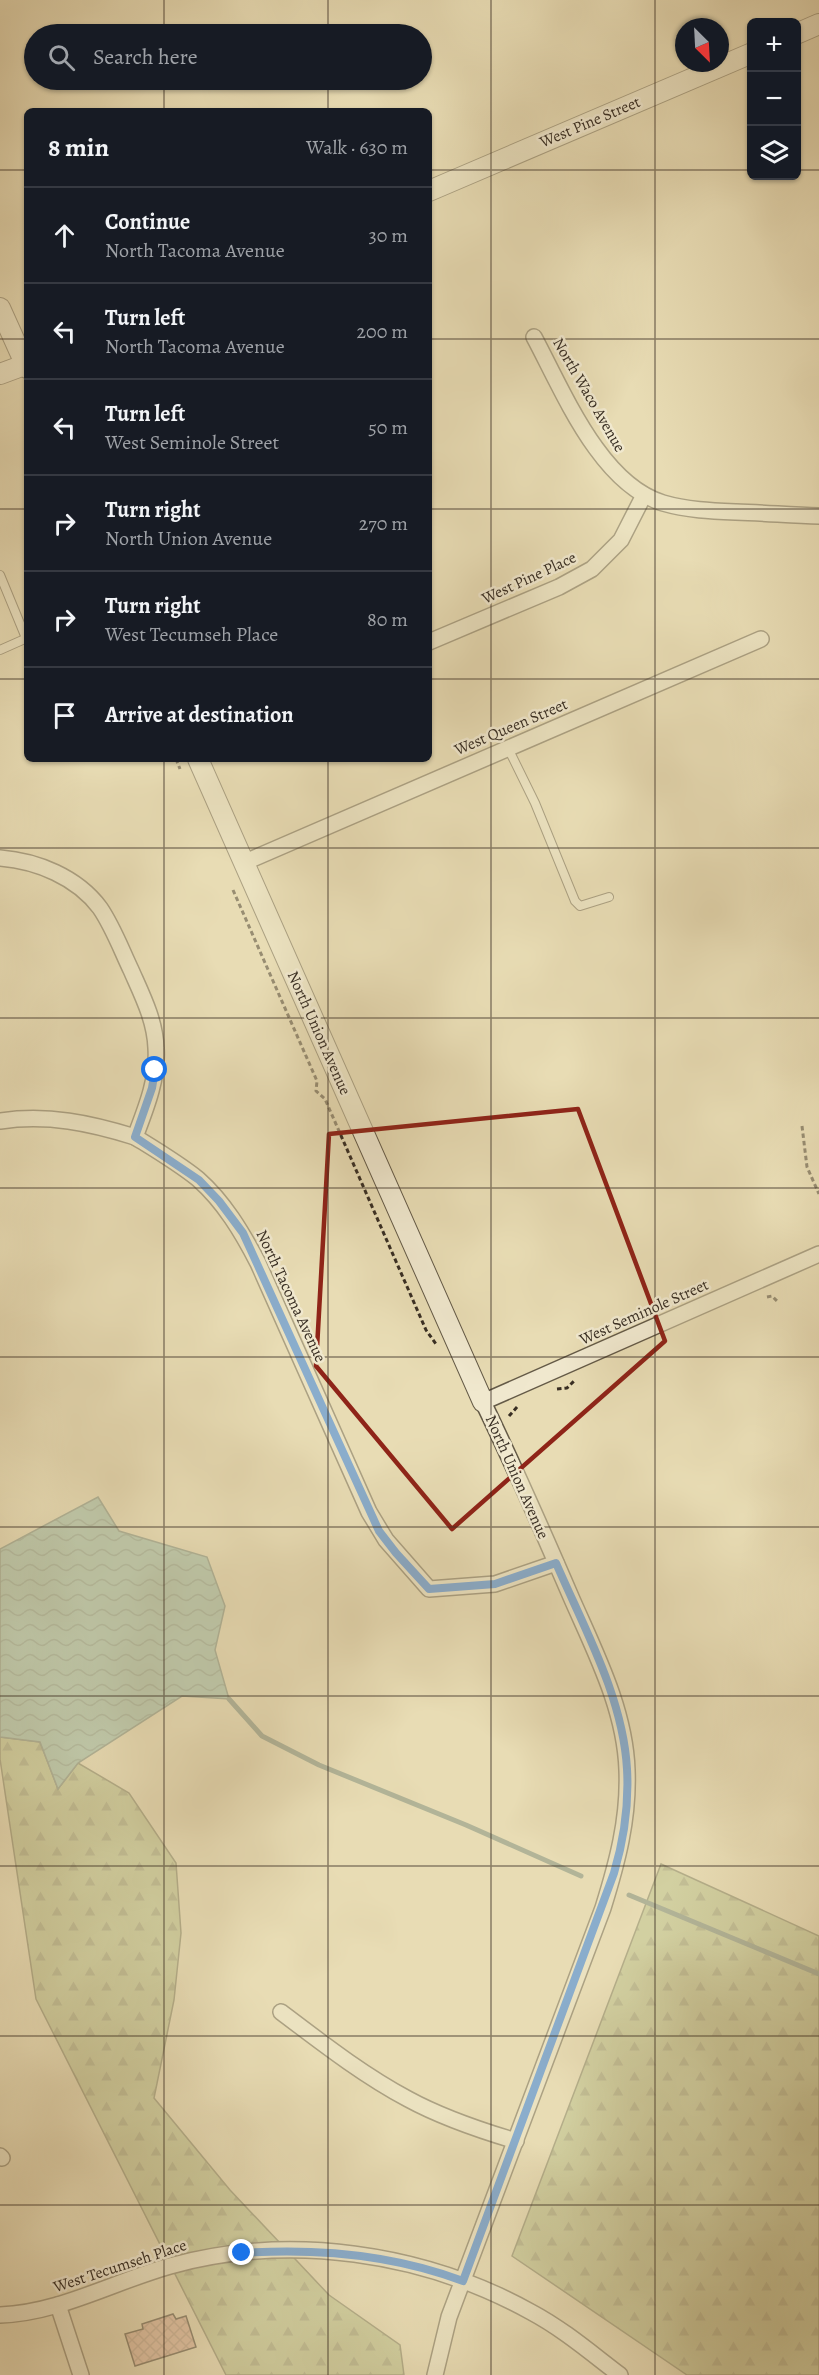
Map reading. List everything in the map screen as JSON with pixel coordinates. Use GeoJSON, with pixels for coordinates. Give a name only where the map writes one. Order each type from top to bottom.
{"type":"FeatureCollection","features":[{"type":"Feature","properties":{"kind":"street"},"geometry":{"type":"LineString","coordinates":[[801,32],[819,24]]}},
{"type":"Feature","properties":{"kind":"street","name":"West Pine Street"},"geometry":{"type":"LineString","coordinates":[[432,190],[747,55]]}},
{"type":"Feature","properties":{"kind":"street"},"geometry":{"type":"LineString","coordinates":[[0,308],[24,361]]}},
{"type":"Feature","properties":{"kind":"street","name":"North Waco Avenue"},"geometry":{"type":"LineString","coordinates":[[534,337],[602,457],[625,483],[644,495],[661,503],[691,510],[819,516]]}},
{"type":"Feature","properties":{"kind":"street"},"geometry":{"type":"LineString","coordinates":[[0,375],[24,366]]}},
{"type":"Feature","properties":{"kind":"street","name":"West Pine Place"},"geometry":{"type":"LineString","coordinates":[[432,641],[559,587],[592,568],[621,540],[644,495]]}},
{"type":"Feature","properties":{"kind":"street","name":"West Queen Street"},"geometry":{"type":"LineString","coordinates":[[243,863],[760,639]]}},
{"type":"Feature","properties":{"kind":"street","name":"North Union Avenue"},"geometry":{"type":"LineString","coordinates":[[199,762],[602,1668],[614,1702],[625,1752],[627,1796],[625,1826],[614,1873],[449,2318],[435,2375]]}},
{"type":"Feature","properties":{"kind":"street"},"geometry":{"type":"LineString","coordinates":[[0,858],[33,864],[70,881],[92,899],[110,925],[152,1020],[156,1050],[154,1079],[135,1137]]}},
{"type":"Feature","properties":{"kind":"street","name":"North Tacoma Avenue"},"geometry":{"type":"LineString","coordinates":[[0,1121],[26,1118],[65,1119],[88,1123],[135,1137],[199,1180],[219,1201],[243,1233],[258,1263],[379,1531],[429,1589],[495,1584],[556,1563]]}},
{"type":"Feature","properties":{"kind":"street","name":"West Seminole Street"},"geometry":{"type":"LineString","coordinates":[[483,1402],[819,1254]]}},
{"type":"Feature","properties":{"kind":"street"},"geometry":{"type":"LineString","coordinates":[[281,2012],[333,2051],[408,2099],[477,2128],[516,2141]]}},
{"type":"Feature","properties":{"kind":"street","name":"West Tecumseh Place"},"geometry":{"type":"LineString","coordinates":[[0,2315],[35,2311],[58,2305],[171,2266],[206,2258],[280,2250],[325,2252],[389,2260],[429,2269],[463,2281]]}},
{"type":"Feature","properties":{"kind":"street"},"geometry":{"type":"LineString","coordinates":[[463,2281],[530,2312],[559,2329],[620,2375]]}},
{"type":"Feature","properties":{"kind":"street"},"geometry":{"type":"LineString","coordinates":[[58,2305],[81,2375]]}},
{"type":"Feature","properties":{"kind":"lane"},"geometry":{"type":"LineString","coordinates":[[0,575],[3,592],[24,632]]}},
{"type":"Feature","properties":{"kind":"lane"},"geometry":{"type":"LineString","coordinates":[[0,650],[24,639]]}},
{"type":"Feature","properties":{"kind":"lane"},"geometry":{"type":"LineString","coordinates":[[508,748],[535,803],[574,901],[580,906],[609,897]]}},
{"type":"Feature","properties":{"kind":"path"},"geometry":{"type":"LineString","coordinates":[[177,762],[180,770]]}},
{"type":"Feature","properties":{"kind":"path"},"geometry":{"type":"LineString","coordinates":[[232,888],[317,1081],[316,1091],[325,1099],[426,1330],[441,1352]]}},
{"type":"Feature","properties":{"kind":"path"},"geometry":{"type":"LineString","coordinates":[[802,1126],[807,1167],[819,1194]]}},
{"type":"Feature","properties":{"kind":"path"},"geometry":{"type":"LineString","coordinates":[[767,1297],[772,1296],[778,1302]]}},
{"type":"Feature","properties":{"kind":"path"},"geometry":{"type":"LineString","coordinates":[[551,1389],[567,1388],[577,1378]]}},
{"type":"Feature","properties":{"kind":"path"},"geometry":{"type":"LineString","coordinates":[[493,1424],[512,1415],[521,1404]]}},
{"type":"Feature","properties":{"kind":"highlighted area"},"geometry":{"type":"Polygon","coordinates":[[[578,1109],[665,1341],[452,1529],[316,1366],[329,1134],[578,1109]]]}},
{"type":"Feature","properties":{"kind":"green space"},"geometry":{"type":"Polygon","coordinates":[[[0,1737],[40,1742],[58,1789],[78,1763],[129,1793],[176,1863],[181,1933],[174,2000],[154,2098],[230,2190],[329,2295],[400,2345],[404,2375],[226,2375],[36,1999],[0,1759],[0,1737]]]}},
{"type":"Feature","properties":{"kind":"green space"},"geometry":{"type":"Polygon","coordinates":[[[661,1864],[819,1936],[819,2375],[687,2375],[512,2256],[661,1864]]]}},
{"type":"Feature","properties":{"kind":"water"},"geometry":{"type":"Polygon","coordinates":[[[98,1497],[119,1531],[207,1557],[225,1606],[215,1650],[229,1699],[182,1696],[78,1763],[58,1789],[40,1742],[0,1737],[0,1549],[98,1497]]]}},
{"type":"Feature","properties":{"kind":"building"},"geometry":{"type":"Polygon","coordinates":[[[173,2314],[176,2319],[186,2316],[196,2347],[135,2366],[125,2334],[143,2329],[142,2324],[173,2314]]]}},
{"type":"Feature","properties":{"kind":"waterway"},"geometry":{"type":"LineString","coordinates":[[229,1699],[262,1736],[319,1765],[466,1825],[581,1876]]}},
{"type":"Feature","properties":{"kind":"waterway"},"geometry":{"type":"LineString","coordinates":[[629,1895],[819,1974]]}},
{"type":"Feature","properties":{"kind":"route"},"geometry":{"type":"LineString","coordinates":[[155,1070],[152,1088],[135,1137],[199,1180],[219,1201],[243,1233],[379,1531],[429,1589],[495,1584],[513,1580],[556,1563],[602,1668],[619,1718],[627,1768],[625,1826],[621,1850],[603,1908],[463,2281],[429,2269],[347,2253],[280,2250],[242,2253]]}}]}
